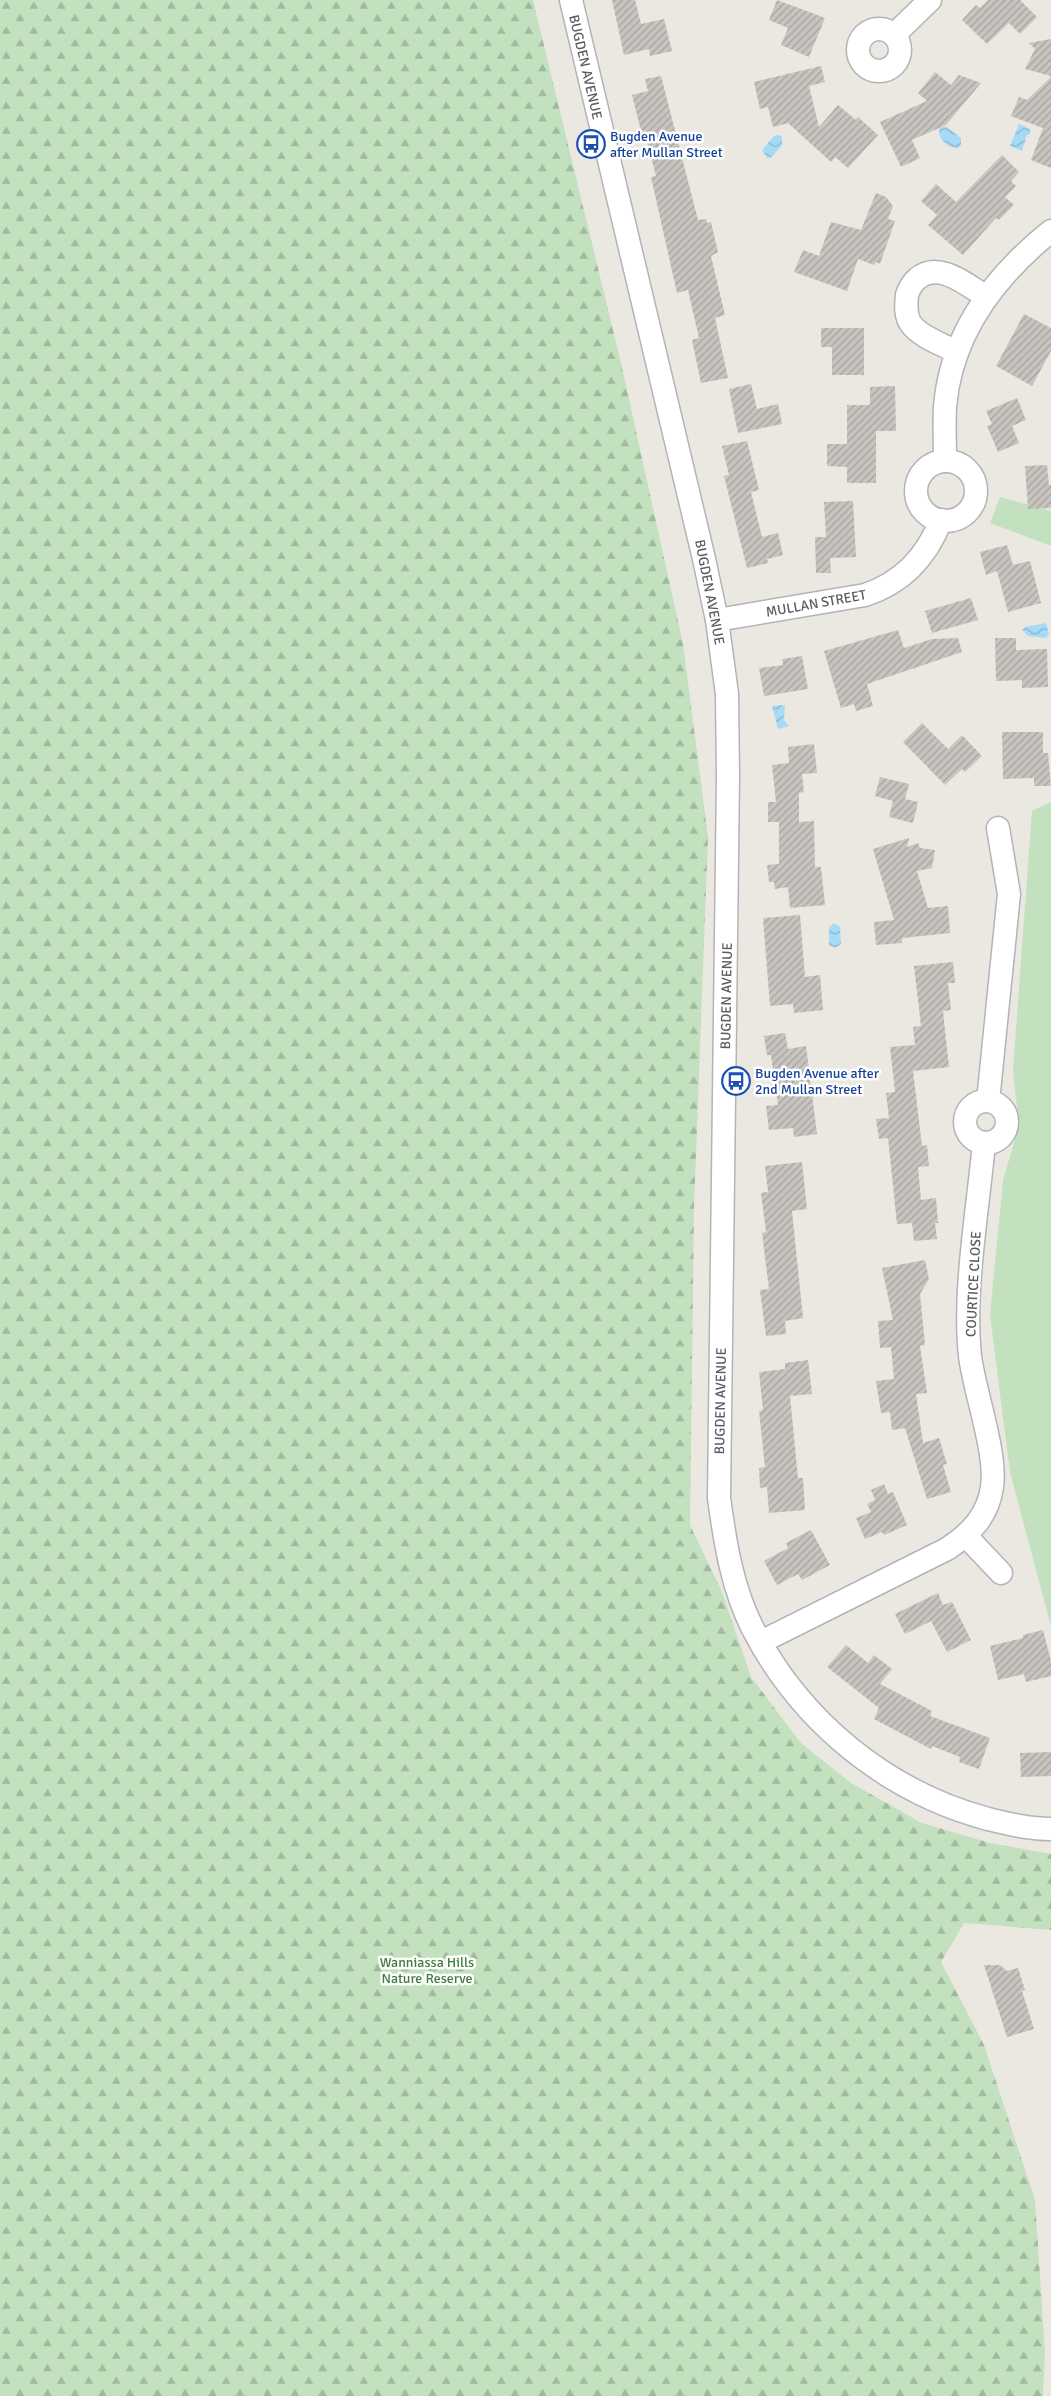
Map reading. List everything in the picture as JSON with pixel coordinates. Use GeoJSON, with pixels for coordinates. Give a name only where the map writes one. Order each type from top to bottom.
{"type":"FeatureCollection","features":[{"type":"Feature","properties":{"kind":"street","name":"BUGDEN AVENUE"},"geometry":{"type":"LineString","coordinates":[[571,0],[717,620],[727,694],[728,777],[719,1498],[726,1549],[753,1628],[806,1707],[828,1730],[875,1768],[939,1803],[967,1814],[1021,1827],[1051,1830]]}},
{"type":"Feature","properties":{"kind":"street"},"geometry":{"type":"LineString","coordinates":[[894,36],[930,0]]}},
{"type":"Feature","properties":{"kind":"street"},"geometry":{"type":"LineString","coordinates":[[945,461],[945,406],[957,352],[986,296],[1020,256],[1051,231]]}},
{"type":"Feature","properties":{"kind":"street"},"geometry":{"type":"LineString","coordinates":[[957,352],[917,330],[910,323],[906,309],[908,292],[913,282],[923,274],[934,272],[949,274],[986,296]]}},
{"type":"Feature","properties":{"kind":"street"},"geometry":{"type":"LineString","coordinates":[[945,461],[958,463],[968,470],[974,481],[976,493],[973,505],[965,514],[954,520],[941,520],[929,516],[921,507],[916,495],[917,483],[923,472],[933,464],[945,461]]}},
{"type":"Feature","properties":{"kind":"street","name":"MULLAN STREET"},"geometry":{"type":"LineString","coordinates":[[717,620],[865,595],[877,591],[910,570],[919,560],[934,536],[941,520]]}},
{"type":"Feature","properties":{"kind":"street"},"geometry":{"type":"LineString","coordinates":[[988,1101],[1009,894],[998,828]]}},
{"type":"Feature","properties":{"kind":"street"},"geometry":{"type":"LineString","coordinates":[[988,1101],[1002,1109],[1007,1124],[1000,1138],[984,1143],[970,1136],[965,1120],[972,1106],[988,1101]]}},
{"type":"Feature","properties":{"kind":"street","name":"COURTICE CLOSE"},"geometry":{"type":"LineString","coordinates":[[761,1642],[947,1550],[966,1536],[985,1510],[993,1477],[991,1456],[970,1355],[969,1310],[984,1143]]}},
{"type":"Feature","properties":{"kind":"street"},"geometry":{"type":"LineString","coordinates":[[966,1536],[1001,1573]]}},
{"type":"Feature","properties":{"kind":"green space","name":"Wanniassa Hills Nature Reserve"},"geometry":{"type":"Polygon","coordinates":[[[0,0],[533,0],[621,363],[683,644],[708,837],[694,1208],[690,1525],[722,1592],[751,1677],[801,1743],[851,1783],[922,1823],[990,1843],[1051,1854],[1051,1930],[964,1923],[941,1962],[984,2045],[1035,2200],[1045,2353],[1043,2396],[0,2396],[0,0]]]}},
{"type":"Feature","properties":{"kind":"green space"},"geometry":{"type":"Polygon","coordinates":[[[1000,497],[1051,511],[1051,546],[990,523],[1000,497]]]}},
{"type":"Feature","properties":{"kind":"green space"},"geometry":{"type":"Polygon","coordinates":[[[1051,802],[1051,1626],[1010,1472],[990,1315],[1003,1180],[1019,1126],[1013,1070],[1032,811],[1051,802]]]}},
{"type":"Feature","properties":{"kind":"water"},"geometry":{"type":"Polygon","coordinates":[[[1019,124],[1030,129],[1030,134],[1027,135],[1022,151],[1010,146],[1019,124]]]}},
{"type":"Feature","properties":{"kind":"water"},"geometry":{"type":"Polygon","coordinates":[[[940,127],[947,127],[961,138],[961,145],[958,148],[943,142],[939,131],[940,127]]]}},
{"type":"Feature","properties":{"kind":"water"},"geometry":{"type":"Polygon","coordinates":[[[774,136],[782,136],[782,145],[772,157],[767,158],[762,150],[774,136]]]}},
{"type":"Feature","properties":{"kind":"water"},"geometry":{"type":"Polygon","coordinates":[[[1046,623],[1049,634],[1046,638],[1028,636],[1022,630],[1025,627],[1046,623]]]}},
{"type":"Feature","properties":{"kind":"water"},"geometry":{"type":"Polygon","coordinates":[[[772,706],[785,706],[784,720],[789,726],[778,729],[772,706]]]}},
{"type":"Feature","properties":{"kind":"water"},"geometry":{"type":"Polygon","coordinates":[[[834,923],[840,927],[841,944],[835,948],[829,945],[829,928],[834,923]]]}},
{"type":"Feature","properties":{"kind":"building"},"geometry":{"type":"Polygon","coordinates":[[[612,0],[635,0],[641,24],[664,19],[672,51],[650,56],[649,49],[624,55],[612,0]]]}},
{"type":"Feature","properties":{"kind":"building"},"geometry":{"type":"Polygon","coordinates":[[[777,0],[825,18],[809,57],[781,45],[788,28],[769,20],[777,0]]]}},
{"type":"Feature","properties":{"kind":"building"},"geometry":{"type":"Polygon","coordinates":[[[988,0],[1020,0],[1037,17],[1020,34],[1009,23],[987,44],[962,20],[976,5],[980,8],[988,0]]]}},
{"type":"Feature","properties":{"kind":"building"},"geometry":{"type":"Polygon","coordinates":[[[1051,39],[1051,76],[1025,69],[1035,49],[1029,43],[1051,39]]]}},
{"type":"Feature","properties":{"kind":"building"},"geometry":{"type":"Polygon","coordinates":[[[821,66],[825,82],[809,86],[819,127],[838,105],[856,120],[858,117],[878,135],[848,168],[835,157],[831,162],[788,123],[773,127],[768,107],[760,109],[754,82],[821,66]]]}},
{"type":"Feature","properties":{"kind":"building"},"geometry":{"type":"Polygon","coordinates":[[[935,72],[951,85],[959,75],[981,83],[946,125],[912,140],[920,158],[901,167],[880,122],[927,101],[918,93],[935,72]]]}},
{"type":"Feature","properties":{"kind":"building"},"geometry":{"type":"Polygon","coordinates":[[[661,76],[698,220],[706,219],[707,223],[711,222],[718,252],[711,256],[725,315],[715,318],[728,378],[701,383],[692,340],[699,338],[688,290],[677,293],[651,177],[656,176],[646,138],[643,139],[632,95],[648,91],[645,79],[661,76]]]}},
{"type":"Feature","properties":{"kind":"building"},"geometry":{"type":"Polygon","coordinates":[[[1051,77],[1051,168],[1031,160],[1043,128],[1011,116],[1019,97],[1027,100],[1051,77]]]}},
{"type":"Feature","properties":{"kind":"building"},"geometry":{"type":"Polygon","coordinates":[[[1002,155],[1019,172],[1011,181],[1016,186],[1005,197],[1014,205],[999,220],[996,218],[963,255],[928,225],[937,215],[921,201],[936,184],[956,202],[1002,155]]]}},
{"type":"Feature","properties":{"kind":"building"},"geometry":{"type":"Polygon","coordinates":[[[876,193],[886,197],[893,206],[888,219],[895,221],[880,264],[876,262],[874,265],[858,259],[847,291],[794,272],[803,250],[819,256],[831,222],[861,230],[876,193]]]}},
{"type":"Feature","properties":{"kind":"building"},"geometry":{"type":"Polygon","coordinates":[[[1024,314],[1051,328],[1051,351],[1032,386],[996,366],[1024,314]]]}},
{"type":"Feature","properties":{"kind":"building"},"geometry":{"type":"Polygon","coordinates":[[[821,328],[864,328],[864,375],[832,375],[832,347],[821,347],[821,328]]]}},
{"type":"Feature","properties":{"kind":"building"},"geometry":{"type":"Polygon","coordinates":[[[751,384],[757,409],[778,404],[782,424],[738,433],[729,389],[751,384]]]}},
{"type":"Feature","properties":{"kind":"building"},"geometry":{"type":"Polygon","coordinates":[[[895,386],[896,431],[876,431],[876,483],[847,483],[847,467],[827,466],[827,444],[847,444],[847,405],[870,405],[870,387],[895,386]]]}},
{"type":"Feature","properties":{"kind":"building"},"geometry":{"type":"Polygon","coordinates":[[[1017,398],[1026,420],[1012,426],[1019,443],[998,452],[987,426],[992,424],[986,411],[1017,398]]]}},
{"type":"Feature","properties":{"kind":"building"},"geometry":{"type":"Polygon","coordinates":[[[747,441],[759,490],[751,492],[762,537],[778,533],[783,555],[767,559],[768,563],[747,568],[724,476],[729,475],[722,446],[747,441]]]}},
{"type":"Feature","properties":{"kind":"building"},"geometry":{"type":"Polygon","coordinates":[[[1047,465],[1049,485],[1051,485],[1051,508],[1028,509],[1025,466],[1047,465]]]}},
{"type":"Feature","properties":{"kind":"building"},"geometry":{"type":"Polygon","coordinates":[[[853,501],[856,557],[830,558],[831,573],[816,573],[815,537],[826,537],[824,502],[853,501]]]}},
{"type":"Feature","properties":{"kind":"building"},"geometry":{"type":"Polygon","coordinates":[[[1007,545],[1013,565],[1030,561],[1041,603],[1008,612],[997,571],[986,575],[980,552],[1007,545]]]}},
{"type":"Feature","properties":{"kind":"building"},"geometry":{"type":"Polygon","coordinates":[[[971,598],[978,620],[932,633],[925,611],[971,598]]]}},
{"type":"Feature","properties":{"kind":"building"},"geometry":{"type":"Polygon","coordinates":[[[898,630],[904,648],[932,639],[958,638],[962,652],[867,684],[873,706],[856,711],[854,704],[841,708],[824,651],[898,630]]]}},
{"type":"Feature","properties":{"kind":"building"},"geometry":{"type":"Polygon","coordinates":[[[995,638],[1016,638],[1016,650],[1047,649],[1048,687],[1022,688],[1022,680],[996,681],[995,638]]]}},
{"type":"Feature","properties":{"kind":"building"},"geometry":{"type":"Polygon","coordinates":[[[802,656],[808,689],[764,696],[759,668],[783,665],[782,659],[802,656]]]}},
{"type":"Feature","properties":{"kind":"building"},"geometry":{"type":"Polygon","coordinates":[[[922,723],[948,749],[962,735],[982,756],[965,772],[962,769],[945,785],[903,742],[922,723]]]}},
{"type":"Feature","properties":{"kind":"building"},"geometry":{"type":"Polygon","coordinates":[[[1002,732],[1043,732],[1043,753],[1048,753],[1051,786],[1034,786],[1034,778],[1003,779],[1002,732]]]}},
{"type":"Feature","properties":{"kind":"building"},"geometry":{"type":"Polygon","coordinates":[[[814,744],[817,773],[802,774],[804,792],[799,793],[799,822],[814,821],[815,867],[821,867],[825,905],[790,908],[788,887],[775,889],[774,882],[769,882],[767,865],[779,864],[779,822],[768,822],[768,802],[776,802],[772,765],[789,763],[788,747],[814,744]]]}},
{"type":"Feature","properties":{"kind":"building"},"geometry":{"type":"Polygon","coordinates":[[[880,777],[909,784],[905,799],[918,802],[913,823],[889,817],[893,801],[875,796],[880,777]]]}},
{"type":"Feature","properties":{"kind":"building"},"geometry":{"type":"Polygon","coordinates":[[[909,838],[907,847],[918,843],[920,848],[935,850],[932,868],[917,871],[928,908],[948,906],[950,933],[902,938],[902,943],[876,945],[874,922],[894,920],[873,849],[909,838]]]}},
{"type":"Feature","properties":{"kind":"building"},"geometry":{"type":"Polygon","coordinates":[[[800,915],[805,977],[820,975],[823,1010],[794,1013],[793,1004],[770,1006],[763,918],[800,915]]]}},
{"type":"Feature","properties":{"kind":"building"},"geometry":{"type":"Polygon","coordinates":[[[953,962],[955,983],[948,983],[951,1010],[943,1011],[949,1067],[913,1071],[922,1146],[927,1145],[929,1166],[918,1167],[921,1200],[936,1198],[938,1223],[935,1223],[937,1239],[914,1241],[912,1223],[897,1224],[888,1138],[879,1139],[876,1119],[889,1118],[886,1093],[895,1092],[890,1047],[915,1045],[913,1027],[921,1026],[914,966],[953,962]]]}},
{"type":"Feature","properties":{"kind":"building"},"geometry":{"type":"Polygon","coordinates":[[[785,1033],[788,1049],[806,1046],[817,1134],[794,1137],[793,1128],[769,1130],[766,1106],[778,1105],[771,1055],[767,1055],[764,1036],[785,1033]]]}},
{"type":"Feature","properties":{"kind":"building"},"geometry":{"type":"Polygon","coordinates":[[[802,1162],[807,1209],[792,1211],[803,1318],[785,1321],[786,1334],[766,1336],[760,1290],[769,1289],[762,1233],[766,1232],[761,1193],[768,1192],[765,1166],[802,1162]]]}},
{"type":"Feature","properties":{"kind":"building"},"geometry":{"type":"Polygon","coordinates":[[[925,1260],[929,1279],[920,1294],[925,1345],[920,1346],[927,1393],[916,1394],[923,1443],[939,1438],[947,1464],[943,1465],[951,1492],[927,1499],[905,1428],[892,1430],[890,1412],[881,1413],[876,1381],[894,1379],[891,1347],[880,1348],[878,1321],[893,1320],[882,1268],[925,1260]]]}},
{"type":"Feature","properties":{"kind":"building"},"geometry":{"type":"Polygon","coordinates":[[[808,1360],[812,1394],[790,1396],[798,1478],[803,1478],[805,1510],[769,1513],[767,1487],[760,1488],[759,1468],[765,1467],[759,1411],[763,1410],[759,1372],[785,1369],[785,1363],[808,1360]]]}},
{"type":"Feature","properties":{"kind":"building"},"geometry":{"type":"Polygon","coordinates":[[[884,1484],[888,1494],[893,1492],[907,1525],[884,1535],[882,1532],[865,1539],[856,1518],[871,1512],[867,1504],[875,1500],[871,1490],[884,1484]]]}},
{"type":"Feature","properties":{"kind":"building"},"geometry":{"type":"Polygon","coordinates":[[[811,1530],[830,1565],[802,1580],[798,1574],[777,1585],[764,1561],[788,1548],[786,1543],[811,1530]]]}},
{"type":"Feature","properties":{"kind":"building"},"geometry":{"type":"Polygon","coordinates":[[[938,1593],[943,1605],[952,1602],[971,1640],[947,1652],[931,1621],[905,1634],[895,1614],[938,1593]]]}},
{"type":"Feature","properties":{"kind":"building"},"geometry":{"type":"Polygon","coordinates":[[[1043,1630],[1051,1661],[1051,1676],[1026,1682],[1024,1674],[998,1680],[990,1646],[1023,1638],[1023,1635],[1043,1630]]]}},
{"type":"Feature","properties":{"kind":"building"},"geometry":{"type":"Polygon","coordinates":[[[846,1645],[868,1663],[874,1655],[892,1669],[880,1684],[932,1711],[930,1716],[990,1738],[979,1769],[959,1762],[960,1757],[932,1746],[931,1749],[874,1719],[879,1708],[827,1667],[846,1645]]]}},
{"type":"Feature","properties":{"kind":"building"},"geometry":{"type":"Polygon","coordinates":[[[1051,1752],[1051,1776],[1021,1777],[1020,1753],[1051,1752]]]}},
{"type":"Feature","properties":{"kind":"building"},"geometry":{"type":"Polygon","coordinates":[[[984,1965],[1000,1965],[1007,1971],[1018,1968],[1025,1990],[1022,1991],[1034,2029],[1007,2037],[984,1965]]]}},
{"type":"Feature","properties":{"kind":"place","name":"Bugden Avenue after Mullan Street"},"geometry":{"type":"Point","coordinates":[591,144]}},
{"type":"Feature","properties":{"kind":"place","name":"Bugden Avenue after 2nd Mullan Street"},"geometry":{"type":"Point","coordinates":[736,1081]}}]}
